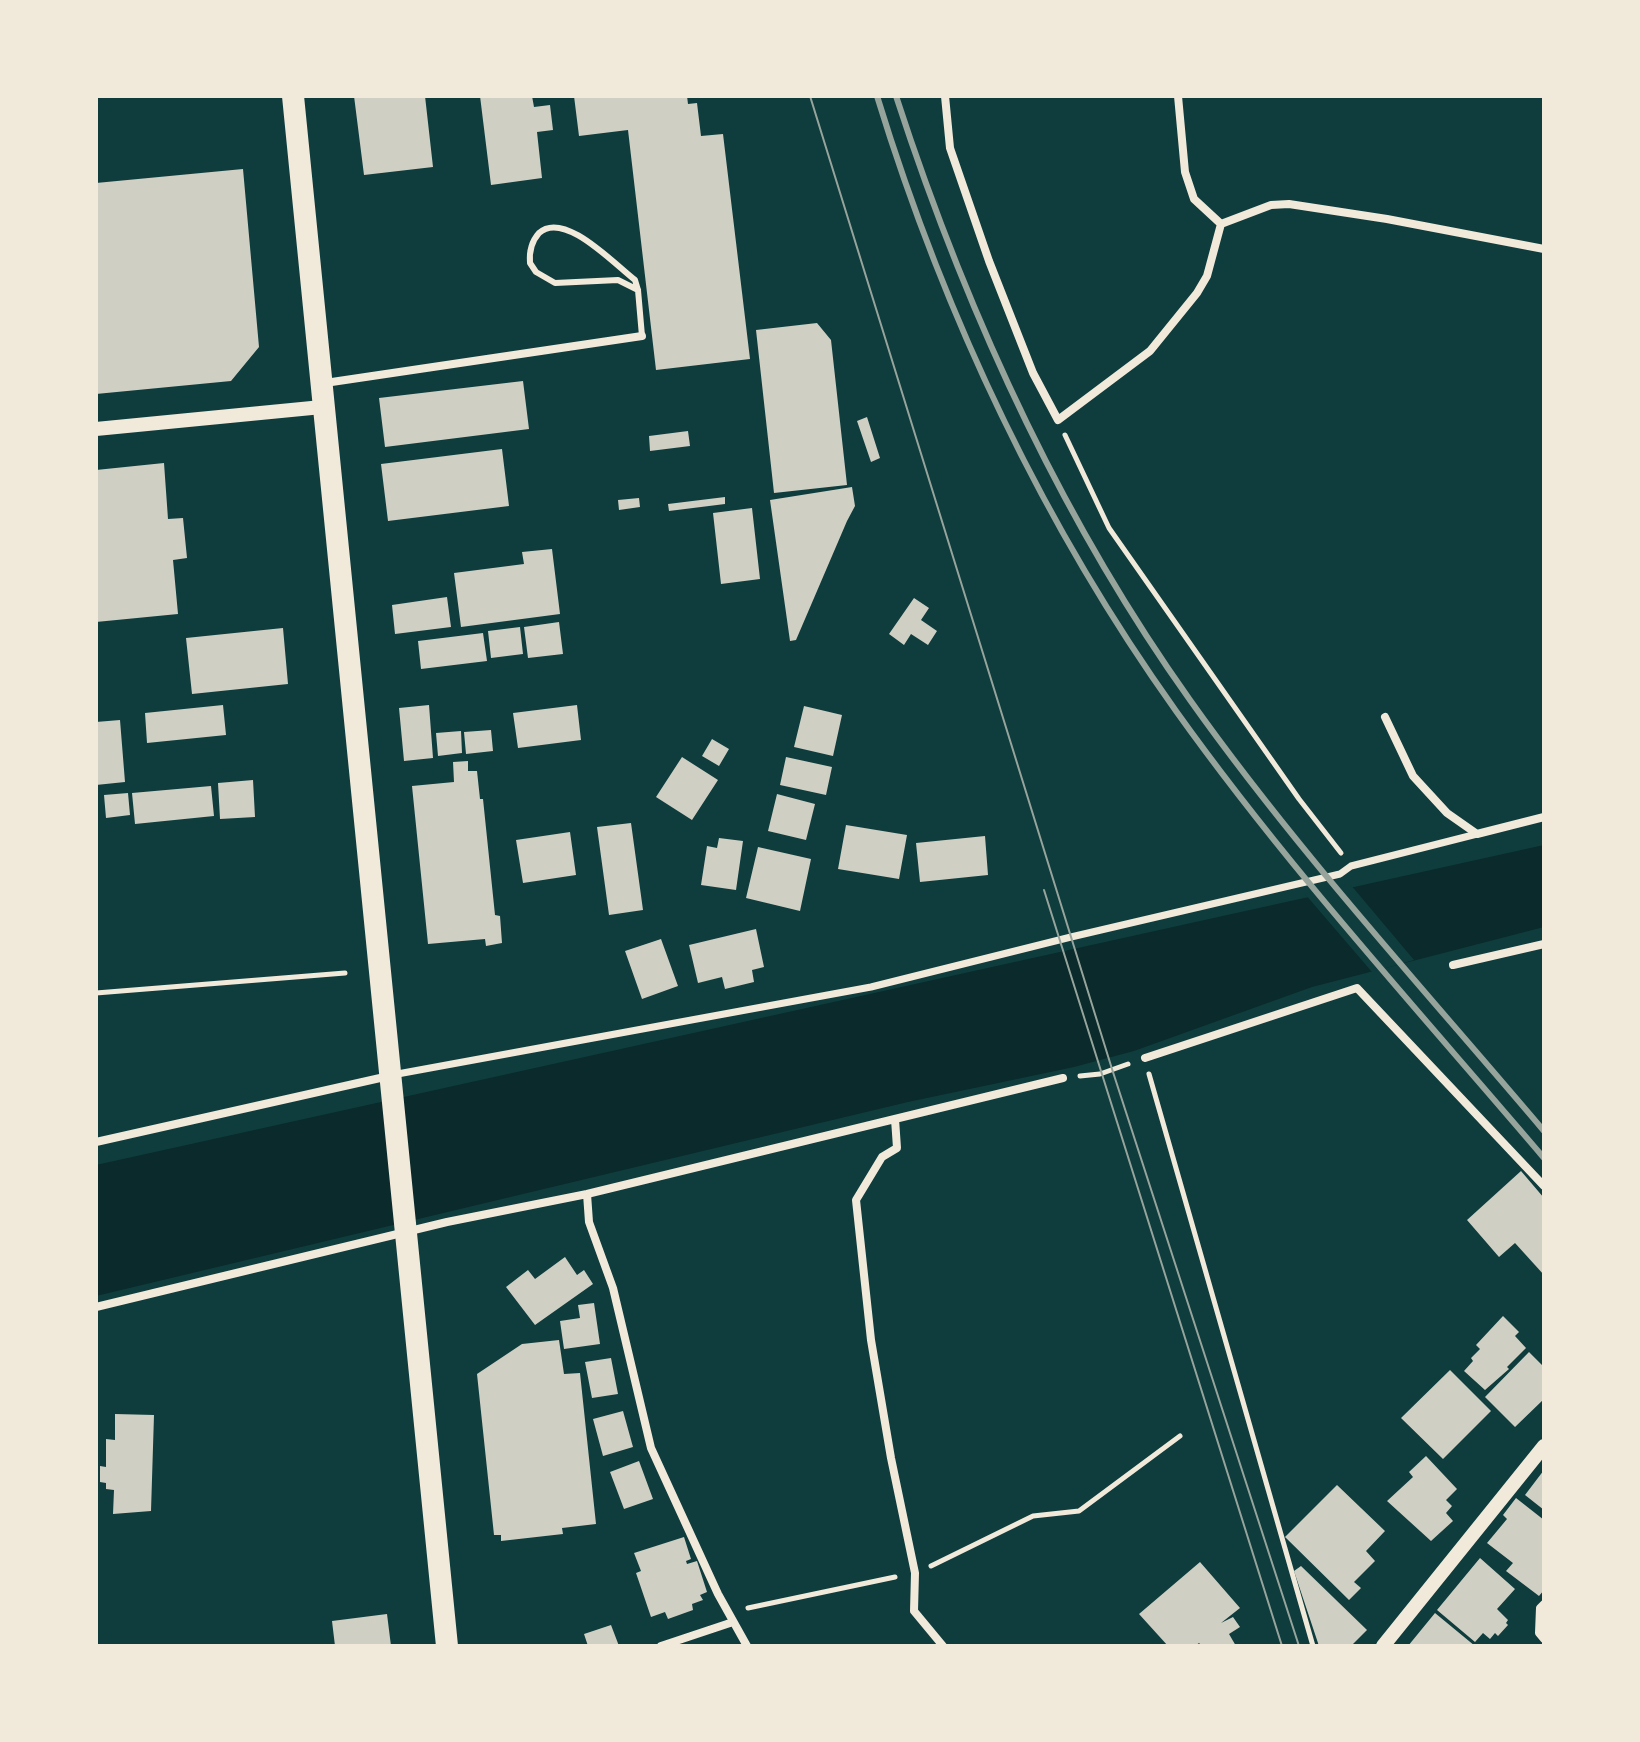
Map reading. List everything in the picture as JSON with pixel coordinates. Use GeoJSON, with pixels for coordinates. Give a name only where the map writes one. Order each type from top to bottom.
{"type":"FeatureCollection","features":[{"type":"Feature","properties":{"kind":"highway"},"geometry":{"type":"LineString","coordinates":[[293,96],[447,1646]]}},
{"type":"Feature","properties":{"kind":"street"},"geometry":{"type":"LineString","coordinates":[[945,96],[950,148],[984,247],[1033,373],[1058,420],[1150,351],[1207,276],[1221,224]]}},
{"type":"Feature","properties":{"kind":"street"},"geometry":{"type":"LineString","coordinates":[[1178,96],[1185,172],[1194,199],[1221,224]]}},
{"type":"Feature","properties":{"kind":"street"},"geometry":{"type":"LineString","coordinates":[[1221,224],[1271,205],[1289,204],[1544,249]]}},
{"type":"Feature","properties":{"kind":"street"},"geometry":{"type":"LineString","coordinates":[[320,384],[642,336]]}},
{"type":"Feature","properties":{"kind":"street"},"geometry":{"type":"LineString","coordinates":[[96,429],[322,407]]}},
{"type":"Feature","properties":{"kind":"street"},"geometry":{"type":"LineString","coordinates":[[1385,717],[1413,776],[1447,813],[1477,834]]}},
{"type":"Feature","properties":{"kind":"street"},"geometry":{"type":"LineString","coordinates":[[96,1142],[871,987],[1340,874],[1351,866],[1544,817]]}},
{"type":"Feature","properties":{"kind":"street"},"geometry":{"type":"LineString","coordinates":[[1453,965],[1544,944]]}},
{"type":"Feature","properties":{"kind":"street"},"geometry":{"type":"LineString","coordinates":[[1145,1058],[1357,988],[1544,1186]]}},
{"type":"Feature","properties":{"kind":"street"},"geometry":{"type":"LineString","coordinates":[[96,1307],[404,1230],[587,1194],[1063,1078]]}},
{"type":"Feature","properties":{"kind":"street"},"geometry":{"type":"LineString","coordinates":[[895,1119],[897,1148],[882,1157],[856,1200],[871,1340],[915,1573],[914,1611],[943,1646]]}},
{"type":"Feature","properties":{"kind":"street"},"geometry":{"type":"LineString","coordinates":[[587,1194],[589,1222],[613,1288],[651,1448],[747,1646]]}},
{"type":"Feature","properties":{"kind":"street"},"geometry":{"type":"LineString","coordinates":[[1383,1646],[1544,1446]]}},
{"type":"Feature","properties":{"kind":"street"},"geometry":{"type":"LineString","coordinates":[[1544,1604],[1540,1608],[1539,1633],[1544,1639]]}},
{"type":"Feature","properties":{"kind":"street"},"geometry":{"type":"LineString","coordinates":[[661,1646],[733,1622]]}},
{"type":"Feature","properties":{"kind":"lane"},"geometry":{"type":"LineString","coordinates":[[638,290],[618,280],[555,283],[545,279],[530,263],[532,242],[548,227],[558,226],[573,231],[635,280],[638,290],[642,336]]}},
{"type":"Feature","properties":{"kind":"path"},"geometry":{"type":"LineString","coordinates":[[1058,420],[1109,528],[1299,799],[1351,866]]}},
{"type":"Feature","properties":{"kind":"path"},"geometry":{"type":"LineString","coordinates":[[96,993],[345,973]]}},
{"type":"Feature","properties":{"kind":"path"},"geometry":{"type":"LineString","coordinates":[[1063,1078],[1100,1074],[1145,1058],[1313,1646]]}},
{"type":"Feature","properties":{"kind":"path"},"geometry":{"type":"LineString","coordinates":[[728,1612],[915,1573],[1033,1516],[1079,1511],[1180,1436]]}},
{"type":"Feature","properties":{"kind":"water"},"geometry":{"type":"Polygon","coordinates":[[[1544,845],[1544,927],[1312,987],[1134,1051],[1074,1067],[908,1102],[96,1296],[96,1165],[1544,845]]]}},
{"type":"Feature","properties":{"kind":"pier"},"geometry":{"type":"Polygon","coordinates":[[[1350,884],[1414,960],[1372,972],[1305,894],[1350,884]]]}},
{"type":"Feature","properties":{"kind":"building"},"geometry":{"type":"Polygon","coordinates":[[[354,96],[425,96],[433,167],[364,175],[354,96]]]}},
{"type":"Feature","properties":{"kind":"building"},"geometry":{"type":"Polygon","coordinates":[[[480,96],[532,96],[534,107],[550,105],[553,130],[537,132],[542,178],[491,185],[480,96]]]}},
{"type":"Feature","properties":{"kind":"building"},"geometry":{"type":"Polygon","coordinates":[[[574,96],[687,96],[688,104],[697,103],[701,136],[723,134],[750,359],[656,370],[628,130],[579,136],[574,96]]]}},
{"type":"Feature","properties":{"kind":"building"},"geometry":{"type":"Polygon","coordinates":[[[243,169],[259,347],[231,381],[96,394],[96,183],[243,169]]]}},
{"type":"Feature","properties":{"kind":"building"},"geometry":{"type":"Polygon","coordinates":[[[817,323],[831,340],[847,485],[774,493],[756,330],[817,323]]]}},
{"type":"Feature","properties":{"kind":"building"},"geometry":{"type":"Polygon","coordinates":[[[523,381],[529,429],[385,447],[379,398],[523,381]]]}},
{"type":"Feature","properties":{"kind":"building"},"geometry":{"type":"Polygon","coordinates":[[[867,417],[880,458],[871,462],[857,421],[867,417]]]}},
{"type":"Feature","properties":{"kind":"building"},"geometry":{"type":"Polygon","coordinates":[[[688,431],[690,446],[650,451],[649,436],[688,431]]]}},
{"type":"Feature","properties":{"kind":"building"},"geometry":{"type":"Polygon","coordinates":[[[502,449],[509,506],[388,521],[381,464],[502,449]]]}},
{"type":"Feature","properties":{"kind":"building"},"geometry":{"type":"Polygon","coordinates":[[[164,463],[168,519],[183,518],[187,558],[173,560],[178,614],[96,622],[96,470],[164,463]]]}},
{"type":"Feature","properties":{"kind":"building"},"geometry":{"type":"Polygon","coordinates":[[[852,487],[855,506],[796,640],[790,641],[770,500],[852,487]]]}},
{"type":"Feature","properties":{"kind":"building"},"geometry":{"type":"Polygon","coordinates":[[[725,497],[725,504],[669,511],[668,504],[725,497]]]}},
{"type":"Feature","properties":{"kind":"building"},"geometry":{"type":"Polygon","coordinates":[[[639,498],[640,507],[619,510],[618,500],[639,498]]]}},
{"type":"Feature","properties":{"kind":"building"},"geometry":{"type":"Polygon","coordinates":[[[752,508],[760,579],[721,584],[713,513],[752,508]]]}},
{"type":"Feature","properties":{"kind":"building"},"geometry":{"type":"Polygon","coordinates":[[[552,549],[560,614],[461,627],[454,573],[524,564],[522,552],[552,549]]]}},
{"type":"Feature","properties":{"kind":"building"},"geometry":{"type":"Polygon","coordinates":[[[447,597],[451,627],[395,634],[392,605],[447,597]]]}},
{"type":"Feature","properties":{"kind":"building"},"geometry":{"type":"Polygon","coordinates":[[[914,598],[929,608],[921,620],[937,631],[928,645],[911,634],[904,645],[889,634],[914,598]]]}},
{"type":"Feature","properties":{"kind":"building"},"geometry":{"type":"Polygon","coordinates":[[[559,622],[563,654],[528,658],[524,627],[559,622]]]}},
{"type":"Feature","properties":{"kind":"building"},"geometry":{"type":"Polygon","coordinates":[[[520,627],[523,654],[491,658],[488,631],[520,627]]]}},
{"type":"Feature","properties":{"kind":"building"},"geometry":{"type":"Polygon","coordinates":[[[283,628],[288,684],[192,694],[186,638],[283,628]]]}},
{"type":"Feature","properties":{"kind":"building"},"geometry":{"type":"Polygon","coordinates":[[[483,633],[487,661],[421,669],[418,641],[483,633]]]}},
{"type":"Feature","properties":{"kind":"building"},"geometry":{"type":"Polygon","coordinates":[[[223,705],[226,735],[147,743],[145,713],[223,705]]]}},
{"type":"Feature","properties":{"kind":"building"},"geometry":{"type":"Polygon","coordinates":[[[429,705],[433,758],[404,761],[399,708],[429,705]]]}},
{"type":"Feature","properties":{"kind":"building"},"geometry":{"type":"Polygon","coordinates":[[[577,705],[581,740],[518,748],[513,713],[577,705]]]}},
{"type":"Feature","properties":{"kind":"building"},"geometry":{"type":"Polygon","coordinates":[[[804,706],[842,715],[833,756],[794,747],[804,706]]]}},
{"type":"Feature","properties":{"kind":"building"},"geometry":{"type":"Polygon","coordinates":[[[120,720],[125,782],[96,785],[96,722],[120,720]]]}},
{"type":"Feature","properties":{"kind":"building"},"geometry":{"type":"Polygon","coordinates":[[[491,730],[493,751],[466,754],[464,732],[491,730]]]}},
{"type":"Feature","properties":{"kind":"building"},"geometry":{"type":"Polygon","coordinates":[[[461,731],[462,753],[438,756],[436,733],[461,731]]]}},
{"type":"Feature","properties":{"kind":"building"},"geometry":{"type":"Polygon","coordinates":[[[712,739],[729,749],[719,766],[702,756],[712,739]]]}},
{"type":"Feature","properties":{"kind":"building"},"geometry":{"type":"Polygon","coordinates":[[[682,757],[718,780],[692,820],[656,797],[682,757]]]}},
{"type":"Feature","properties":{"kind":"building"},"geometry":{"type":"Polygon","coordinates":[[[786,757],[832,767],[826,795],[780,785],[786,757]]]}},
{"type":"Feature","properties":{"kind":"building"},"geometry":{"type":"Polygon","coordinates":[[[468,761],[468,771],[477,771],[480,799],[483,799],[495,915],[500,916],[502,943],[486,946],[485,939],[428,944],[412,786],[454,782],[453,762],[468,761]]]}},
{"type":"Feature","properties":{"kind":"building"},"geometry":{"type":"Polygon","coordinates":[[[253,780],[255,817],[220,819],[218,783],[253,780]]]}},
{"type":"Feature","properties":{"kind":"building"},"geometry":{"type":"Polygon","coordinates":[[[211,786],[214,816],[135,824],[132,793],[211,786]]]}},
{"type":"Feature","properties":{"kind":"building"},"geometry":{"type":"Polygon","coordinates":[[[128,793],[130,815],[106,818],[104,795],[128,793]]]}},
{"type":"Feature","properties":{"kind":"building"},"geometry":{"type":"Polygon","coordinates":[[[777,794],[815,804],[806,840],[768,831],[777,794]]]}},
{"type":"Feature","properties":{"kind":"building"},"geometry":{"type":"Polygon","coordinates":[[[631,823],[643,910],[609,915],[597,827],[631,823]]]}},
{"type":"Feature","properties":{"kind":"building"},"geometry":{"type":"Polygon","coordinates":[[[846,825],[907,835],[899,879],[838,869],[846,825]]]}},
{"type":"Feature","properties":{"kind":"building"},"geometry":{"type":"Polygon","coordinates":[[[570,832],[576,875],[523,883],[516,840],[570,832]]]}},
{"type":"Feature","properties":{"kind":"building"},"geometry":{"type":"Polygon","coordinates":[[[985,836],[988,875],[920,882],[916,843],[985,836]]]}},
{"type":"Feature","properties":{"kind":"building"},"geometry":{"type":"Polygon","coordinates":[[[719,838],[743,841],[736,890],[701,885],[707,846],[717,848],[719,838]]]}},
{"type":"Feature","properties":{"kind":"building"},"geometry":{"type":"Polygon","coordinates":[[[758,847],[811,859],[800,911],[746,898],[758,847]]]}},
{"type":"Feature","properties":{"kind":"building"},"geometry":{"type":"Polygon","coordinates":[[[756,929],[764,967],[752,970],[754,982],[725,989],[722,977],[698,983],[689,945],[756,929]]]}},
{"type":"Feature","properties":{"kind":"building"},"geometry":{"type":"Polygon","coordinates":[[[661,939],[678,986],[642,999],[625,951],[661,939]]]}},
{"type":"Feature","properties":{"kind":"building"},"geometry":{"type":"Polygon","coordinates":[[[1521,1171],[1544,1198],[1544,1275],[1515,1243],[1499,1257],[1467,1220],[1521,1171]]]}},
{"type":"Feature","properties":{"kind":"building"},"geometry":{"type":"Polygon","coordinates":[[[565,1257],[577,1275],[584,1270],[593,1284],[535,1325],[506,1287],[528,1270],[535,1279],[565,1257]]]}},
{"type":"Feature","properties":{"kind":"building"},"geometry":{"type":"Polygon","coordinates":[[[594,1303],[600,1344],[564,1349],[560,1321],[580,1318],[578,1305],[594,1303]]]}},
{"type":"Feature","properties":{"kind":"building"},"geometry":{"type":"Polygon","coordinates":[[[1503,1316],[1519,1332],[1515,1336],[1526,1348],[1507,1367],[1509,1369],[1485,1390],[1464,1371],[1480,1349],[1476,1345],[1503,1316]]]}},
{"type":"Feature","properties":{"kind":"building"},"geometry":{"type":"Polygon","coordinates":[[[559,1340],[564,1374],[580,1373],[596,1524],[562,1528],[563,1534],[501,1541],[501,1535],[494,1535],[477,1374],[522,1344],[559,1340]]]}},
{"type":"Feature","properties":{"kind":"building"},"geometry":{"type":"Polygon","coordinates":[[[1529,1352],[1544,1367],[1544,1399],[1515,1427],[1485,1397],[1529,1352]]]}},
{"type":"Feature","properties":{"kind":"building"},"geometry":{"type":"Polygon","coordinates":[[[611,1358],[618,1394],[592,1398],[585,1362],[611,1358]]]}},
{"type":"Feature","properties":{"kind":"building"},"geometry":{"type":"Polygon","coordinates":[[[1450,1370],[1491,1411],[1443,1459],[1401,1418],[1450,1370]]]}},
{"type":"Feature","properties":{"kind":"building"},"geometry":{"type":"Polygon","coordinates":[[[623,1411],[633,1447],[603,1456],[593,1419],[623,1411]]]}},
{"type":"Feature","properties":{"kind":"building"},"geometry":{"type":"Polygon","coordinates":[[[115,1414],[154,1415],[151,1511],[113,1514],[114,1490],[106,1489],[106,1483],[100,1482],[100,1466],[106,1467],[106,1439],[115,1440],[115,1414]]]}},
{"type":"Feature","properties":{"kind":"building"},"geometry":{"type":"Polygon","coordinates":[[[1426,1456],[1457,1489],[1446,1500],[1452,1506],[1446,1513],[1453,1521],[1431,1541],[1387,1501],[1413,1477],[1409,1472],[1426,1456]]]}},
{"type":"Feature","properties":{"kind":"building"},"geometry":{"type":"Polygon","coordinates":[[[639,1461],[653,1499],[624,1509],[610,1472],[639,1461]]]}},
{"type":"Feature","properties":{"kind":"building"},"geometry":{"type":"Polygon","coordinates":[[[1544,1470],[1544,1510],[1525,1495],[1544,1470]]]}},
{"type":"Feature","properties":{"kind":"building"},"geometry":{"type":"Polygon","coordinates":[[[1337,1485],[1385,1531],[1366,1551],[1375,1561],[1354,1582],[1361,1588],[1349,1600],[1285,1537],[1337,1485]]]}},
{"type":"Feature","properties":{"kind":"building"},"geometry":{"type":"Polygon","coordinates":[[[1516,1498],[1544,1520],[1544,1590],[1539,1596],[1506,1571],[1513,1563],[1487,1543],[1507,1519],[1503,1515],[1516,1498]]]}},
{"type":"Feature","properties":{"kind":"building"},"geometry":{"type":"Polygon","coordinates":[[[684,1537],[691,1559],[686,1561],[687,1564],[697,1561],[707,1592],[700,1595],[703,1600],[692,1604],[693,1610],[668,1619],[665,1612],[651,1617],[636,1573],[641,1571],[634,1553],[684,1537]]]}},
{"type":"Feature","properties":{"kind":"building"},"geometry":{"type":"Polygon","coordinates":[[[1480,1558],[1515,1589],[1497,1609],[1508,1620],[1508,1625],[1498,1636],[1495,1633],[1490,1639],[1483,1633],[1475,1642],[1437,1610],[1480,1558]]]}},
{"type":"Feature","properties":{"kind":"building"},"geometry":{"type":"Polygon","coordinates":[[[1200,1562],[1240,1608],[1221,1623],[1233,1617],[1240,1627],[1229,1634],[1236,1646],[1202,1646],[1199,1643],[1195,1646],[1168,1646],[1139,1614],[1200,1562]]]}},
{"type":"Feature","properties":{"kind":"building"},"geometry":{"type":"Polygon","coordinates":[[[1301,1566],[1367,1630],[1351,1646],[1319,1646],[1294,1571],[1301,1566]]]}},
{"type":"Feature","properties":{"kind":"building"},"geometry":{"type":"Polygon","coordinates":[[[1435,1613],[1475,1646],[1408,1646],[1435,1613]]]}},
{"type":"Feature","properties":{"kind":"building"},"geometry":{"type":"Polygon","coordinates":[[[387,1614],[391,1646],[335,1646],[332,1621],[387,1614]]]}},
{"type":"Feature","properties":{"kind":"building"},"geometry":{"type":"Polygon","coordinates":[[[611,1625],[619,1646],[588,1646],[584,1634],[611,1625]]]}},
{"type":"Feature","properties":{"kind":"tram line"},"geometry":{"type":"LineString","coordinates":[[810,96],[1112,1069],[1299,1646]]}},
{"type":"Feature","properties":{"kind":"tram line"},"geometry":{"type":"LineString","coordinates":[[1044,890],[1282,1646]]}},
{"type":"Feature","properties":{"kind":"railway"},"geometry":{"type":"LineString","coordinates":[[877,96],[933,258],[1002,416],[1083,567],[1128,640],[1176,711],[1263,826],[1544,1158]]}},
{"type":"Feature","properties":{"kind":"railway"},"geometry":{"type":"LineString","coordinates":[[896,96],[953,255],[1020,410],[1058,485],[1143,630],[1190,700],[1274,811],[1544,1131]]}}]}
